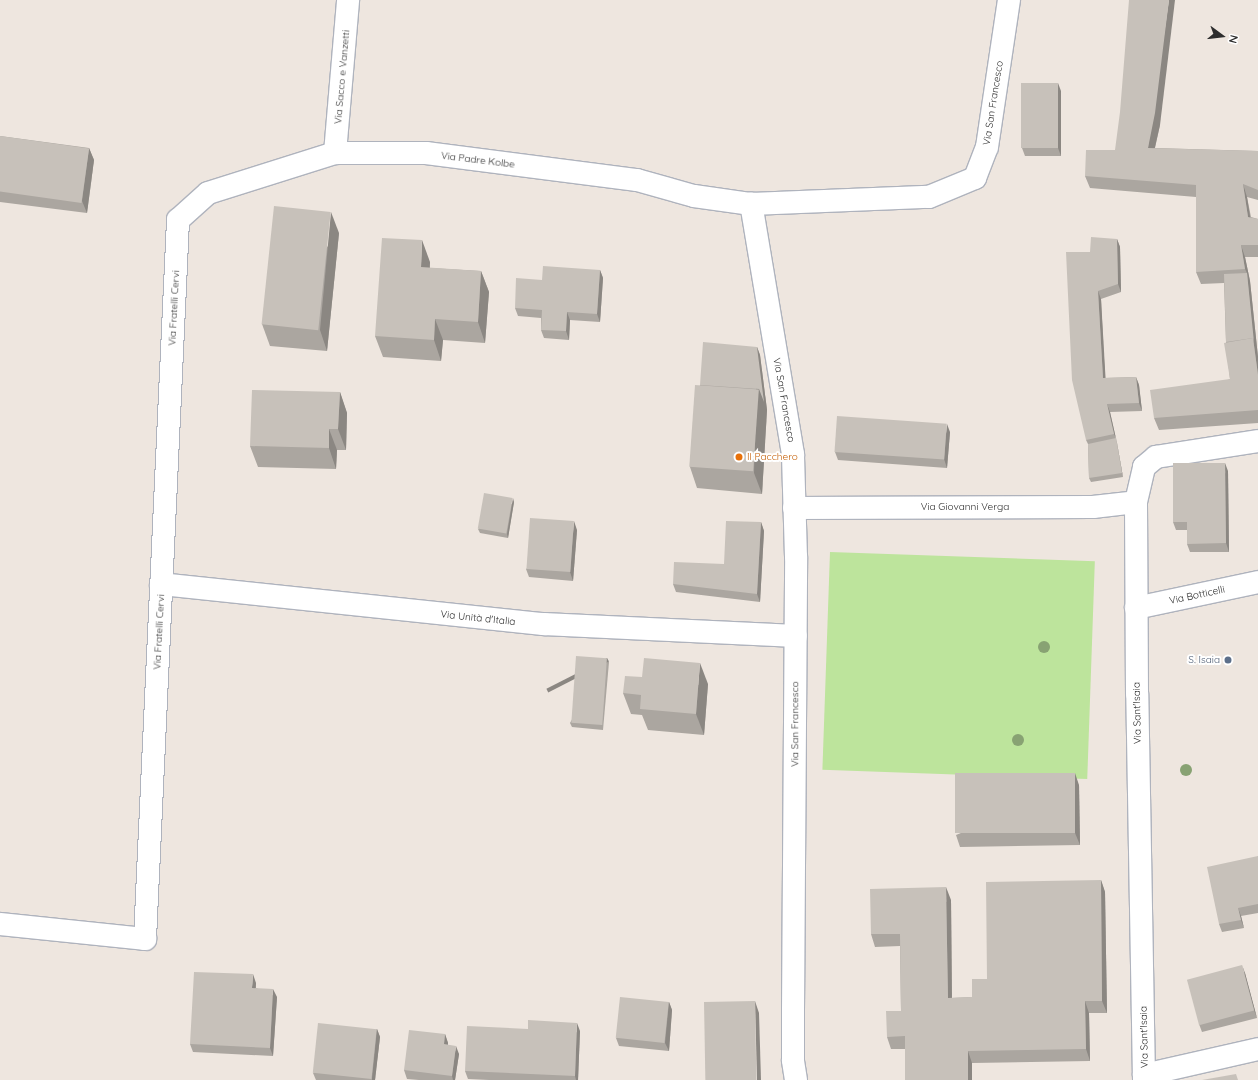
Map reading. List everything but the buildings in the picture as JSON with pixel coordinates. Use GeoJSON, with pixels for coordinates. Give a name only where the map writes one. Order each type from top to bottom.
{"type":"FeatureCollection","features":[{"type":"Feature","properties":{"kind":"street","name":"Via Sacco e Vanzetti"},"geometry":{"type":"LineString","coordinates":[[335,153],[348,0]]}},
{"type":"Feature","properties":{"kind":"street","name":"Via San Francesco"},"geometry":{"type":"LineString","coordinates":[[796,1080],[793,1060],[796,557],[792,454],[750,204],[929,197],[975,178],[987,147],[1009,0]]}},
{"type":"Feature","properties":{"kind":"street","name":"Via Padre Kolbe"},"geometry":{"type":"LineString","coordinates":[[208,193],[335,153],[426,153],[637,180],[694,196],[750,204]]}},
{"type":"Feature","properties":{"kind":"street","name":"Via Fratelli Cervi"},"geometry":{"type":"LineString","coordinates":[[0,924],[145,939],[178,220],[208,193]]}},
{"type":"Feature","properties":{"kind":"street","name":"Via Sant'Isaia"},"geometry":{"type":"LineString","coordinates":[[1144,1077],[1136,608],[1136,502],[1144,466],[1156,457],[1258,441]]}},
{"type":"Feature","properties":{"kind":"street","name":"Via Giovanni Verga"},"geometry":{"type":"LineString","coordinates":[[794,508],[1093,507],[1136,502]]}},
{"type":"Feature","properties":{"kind":"street","name":"Via Botticelli"},"geometry":{"type":"LineString","coordinates":[[1136,608],[1258,582]]}},
{"type":"Feature","properties":{"kind":"street","name":"Via Unità d'Italia"},"geometry":{"type":"LineString","coordinates":[[161,584],[544,624],[796,636]]}},
{"type":"Feature","properties":{"kind":"street"},"geometry":{"type":"LineString","coordinates":[[1144,1077],[1258,1048]]}},
{"type":"Feature","properties":{"kind":"green space"},"geometry":{"type":"Polygon","coordinates":[[[830,552],[1095,561],[1087,779],[822,770],[830,552]]]}},
{"type":"Feature","properties":{"kind":"place","name":"Il Pacchero"},"geometry":{"type":"Point","coordinates":[739,457]}},
{"type":"Feature","properties":{"kind":"place","name":"S. Isaia"},"geometry":{"type":"Point","coordinates":[1228,660]}}]}
